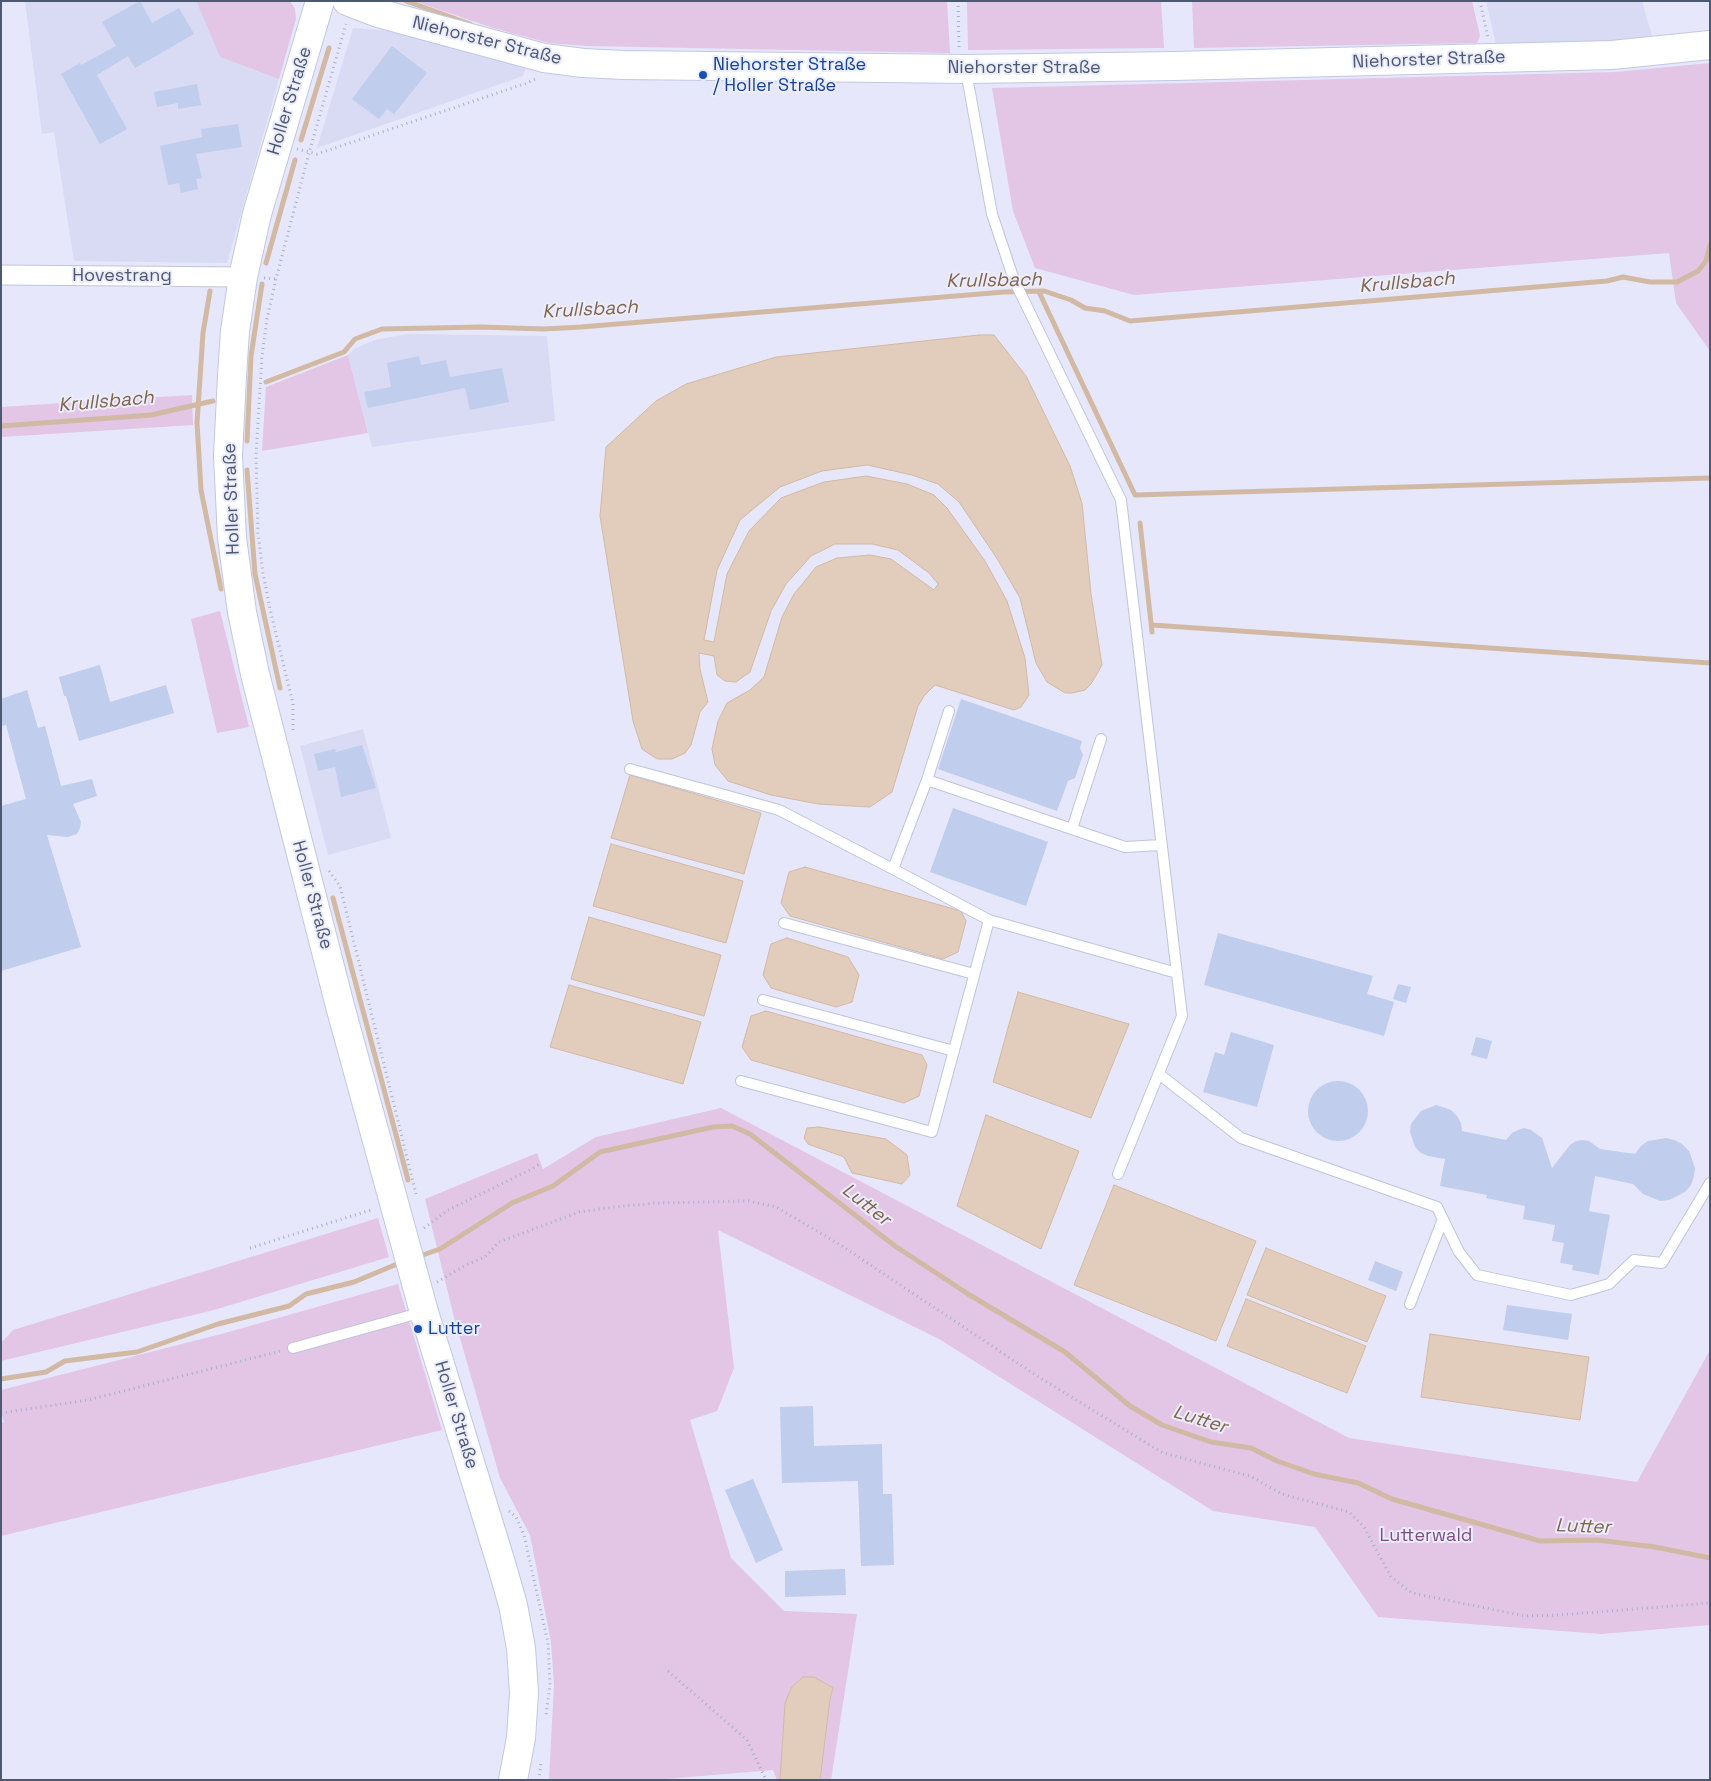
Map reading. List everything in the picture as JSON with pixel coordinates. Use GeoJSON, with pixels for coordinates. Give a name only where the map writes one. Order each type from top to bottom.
{"type":"FeatureCollection","features":[{"type":"Feature","properties":{"kind":"street","name":"Holler Straße"},"geometry":{"type":"LineString","coordinates":[[320,1],[257,214],[243,277],[234,340],[228,456],[232,538],[242,612],[255,674],[340,1006],[405,1199],[411,1232],[426,1280],[424,1312],[504,1570],[513,1605],[521,1648],[524,1693],[521,1738],[513,1780]]}},
{"type":"Feature","properties":{"kind":"street","name":"Niehorster Straße"},"geometry":{"type":"LineString","coordinates":[[349,2],[378,13],[544,58],[583,63],[624,65],[963,69],[1174,66],[1612,55],[1710,45]]}},
{"type":"Feature","properties":{"kind":"street","name":"Hovestrang"},"geometry":{"type":"LineString","coordinates":[[1,275],[243,277]]}},
{"type":"Feature","properties":{"kind":"lane"},"geometry":{"type":"LineString","coordinates":[[963,69],[968,82],[992,214],[1014,280],[1121,500],[1182,1016],[1118,1174]]}},
{"type":"Feature","properties":{"kind":"lane"},"geometry":{"type":"LineString","coordinates":[[893,869],[927,780],[949,711]]}},
{"type":"Feature","properties":{"kind":"lane"},"geometry":{"type":"LineString","coordinates":[[1072,829],[1101,739]]}},
{"type":"Feature","properties":{"kind":"lane"},"geometry":{"type":"LineString","coordinates":[[630,769],[779,810],[989,920],[1177,973]]}},
{"type":"Feature","properties":{"kind":"lane"},"geometry":{"type":"LineString","coordinates":[[927,780],[1125,847],[1161,845]]}},
{"type":"Feature","properties":{"kind":"lane"},"geometry":{"type":"LineString","coordinates":[[741,1081],[932,1132],[989,920]]}},
{"type":"Feature","properties":{"kind":"lane"},"geometry":{"type":"LineString","coordinates":[[784,923],[974,974]]}},
{"type":"Feature","properties":{"kind":"lane"},"geometry":{"type":"LineString","coordinates":[[763,1000],[954,1051]]}},
{"type":"Feature","properties":{"kind":"lane"},"geometry":{"type":"LineString","coordinates":[[1159,1074],[1241,1138],[1437,1207],[1459,1252],[1477,1275],[1571,1295],[1609,1284],[1634,1260],[1662,1262],[1710,1183]]}},
{"type":"Feature","properties":{"kind":"lane"},"geometry":{"type":"LineString","coordinates":[[1410,1304],[1443,1220]]}},
{"type":"Feature","properties":{"kind":"lane"},"geometry":{"type":"LineString","coordinates":[[293,1348],[424,1312]]}},
{"type":"Feature","properties":{"kind":"path"},"geometry":{"type":"LineString","coordinates":[[958,1],[963,69]]}},
{"type":"Feature","properties":{"kind":"path"},"geometry":{"type":"LineString","coordinates":[[1480,1],[1492,58]]}},
{"type":"Feature","properties":{"kind":"path"},"geometry":{"type":"LineString","coordinates":[[293,733],[293,704],[263,574],[258,533],[256,456],[262,356],[267,319],[276,279],[349,2]]}},
{"type":"Feature","properties":{"kind":"path"},"geometry":{"type":"LineString","coordinates":[[309,152],[317,154],[527,83],[537,78],[542,71],[544,58]]}},
{"type":"Feature","properties":{"kind":"path"},"geometry":{"type":"LineString","coordinates":[[250,1248],[405,1199],[340,886],[326,866]]}},
{"type":"Feature","properties":{"kind":"path"},"geometry":{"type":"LineString","coordinates":[[411,1232],[421,1230],[448,1210],[541,1163]]}},
{"type":"Feature","properties":{"kind":"path"},"geometry":{"type":"LineString","coordinates":[[426,1280],[485,1256],[499,1242],[579,1212],[666,1203],[749,1202],[776,1207],[839,1244],[1037,1376],[1163,1453],[1250,1476],[1282,1494],[1349,1512],[1364,1528],[1391,1577],[1412,1593],[1525,1616],[1710,1603]]}},
{"type":"Feature","properties":{"kind":"path"},"geometry":{"type":"LineString","coordinates":[[1,1413],[88,1400],[293,1348]]}},
{"type":"Feature","properties":{"kind":"path"},"geometry":{"type":"LineString","coordinates":[[668,1671],[747,1740],[766,1780]]}},
{"type":"Feature","properties":{"kind":"shaded area"},"geometry":{"type":"Polygon","coordinates":[[[25,1],[196,1],[220,57],[279,79],[227,263],[74,261],[54,132],[42,134],[25,1]]]}},
{"type":"Feature","properties":{"kind":"shaded area"},"geometry":{"type":"Polygon","coordinates":[[[1486,1],[1642,1],[1652,36],[1622,41],[1496,44],[1486,1]]]}},
{"type":"Feature","properties":{"kind":"shaded area"},"geometry":{"type":"Polygon","coordinates":[[[353,28],[408,32],[527,64],[523,76],[317,148],[353,28]]]}},
{"type":"Feature","properties":{"kind":"shaded area"},"geometry":{"type":"Polygon","coordinates":[[[407,334],[547,336],[555,421],[372,447],[348,355],[354,349],[374,340],[407,334]]]}},
{"type":"Feature","properties":{"kind":"shaded area"},"geometry":{"type":"Polygon","coordinates":[[[979,335],[994,335],[1026,376],[1070,466],[1082,503],[1091,594],[1102,665],[1091,684],[1085,690],[1065,693],[1047,682],[1036,663],[1020,598],[998,560],[959,502],[938,484],[912,475],[867,465],[822,471],[780,487],[740,520],[717,570],[704,640],[714,642],[727,574],[749,531],[781,498],[824,482],[866,476],[907,484],[934,495],[947,508],[985,561],[1007,601],[1025,658],[1029,695],[1021,707],[1014,710],[935,685],[924,696],[918,706],[892,792],[870,807],[818,804],[771,795],[728,781],[715,765],[712,749],[718,721],[727,703],[750,690],[764,677],[782,617],[794,594],[816,567],[837,558],[870,555],[891,559],[934,590],[938,584],[929,573],[898,550],[872,544],[835,544],[811,556],[786,584],[771,611],[750,672],[736,682],[725,681],[717,675],[714,656],[699,653],[700,669],[708,702],[700,712],[691,745],[685,753],[672,759],[657,759],[642,749],[633,721],[600,516],[606,447],[656,401],[686,384],[776,357],[979,335]]]}},
{"type":"Feature","properties":{"kind":"shaded area"},"geometry":{"type":"Polygon","coordinates":[[[363,729],[391,838],[328,855],[300,746],[363,729]]]}},
{"type":"Feature","properties":{"kind":"shaded area"},"geometry":{"type":"Polygon","coordinates":[[[630,775],[761,813],[744,874],[611,838],[630,775]]]}},
{"type":"Feature","properties":{"kind":"shaded area"},"geometry":{"type":"Polygon","coordinates":[[[611,844],[743,881],[726,943],[593,906],[611,844]]]}},
{"type":"Feature","properties":{"kind":"shaded area"},"geometry":{"type":"Polygon","coordinates":[[[805,867],[961,911],[966,921],[958,952],[943,959],[790,916],[781,903],[789,872],[805,867]]]}},
{"type":"Feature","properties":{"kind":"shaded area"},"geometry":{"type":"Polygon","coordinates":[[[589,917],[721,955],[704,1016],[571,979],[589,917]]]}},
{"type":"Feature","properties":{"kind":"shaded area"},"geometry":{"type":"Polygon","coordinates":[[[787,938],[848,957],[859,975],[852,1002],[836,1007],[771,988],[763,975],[771,944],[787,938]]]}},
{"type":"Feature","properties":{"kind":"shaded area"},"geometry":{"type":"Polygon","coordinates":[[[569,985],[701,1022],[683,1084],[550,1047],[569,985]]]}},
{"type":"Feature","properties":{"kind":"shaded area"},"geometry":{"type":"Polygon","coordinates":[[[1018,992],[1129,1024],[1091,1118],[993,1082],[1018,992]]]}},
{"type":"Feature","properties":{"kind":"shaded area"},"geometry":{"type":"Polygon","coordinates":[[[766,1011],[922,1055],[927,1065],[919,1096],[904,1103],[751,1060],[742,1047],[751,1016],[766,1011]]]}},
{"type":"Feature","properties":{"kind":"shaded area"},"geometry":{"type":"Polygon","coordinates":[[[986,1115],[1079,1151],[1041,1249],[957,1206],[986,1115]]]}},
{"type":"Feature","properties":{"kind":"shaded area"},"geometry":{"type":"Polygon","coordinates":[[[819,1127],[886,1139],[907,1155],[910,1175],[902,1184],[852,1173],[844,1157],[808,1144],[804,1138],[807,1128],[819,1127]]]}},
{"type":"Feature","properties":{"kind":"shaded area"},"geometry":{"type":"Polygon","coordinates":[[[1114,1185],[1256,1241],[1216,1341],[1074,1285],[1114,1185]]]}},
{"type":"Feature","properties":{"kind":"shaded area"},"geometry":{"type":"Polygon","coordinates":[[[1266,1248],[1386,1296],[1367,1342],[1247,1295],[1266,1248]]]}},
{"type":"Feature","properties":{"kind":"shaded area"},"geometry":{"type":"Polygon","coordinates":[[[1246,1299],[1366,1346],[1347,1393],[1227,1346],[1246,1299]]]}},
{"type":"Feature","properties":{"kind":"shaded area"},"geometry":{"type":"Polygon","coordinates":[[[1430,1334],[1589,1357],[1580,1420],[1421,1397],[1430,1334]]]}},
{"type":"Feature","properties":{"kind":"shaded area"},"geometry":{"type":"Polygon","coordinates":[[[803,1677],[814,1677],[833,1688],[820,1780],[780,1780],[785,1703],[792,1687],[803,1677]]]}},
{"type":"Feature","properties":{"kind":"green space"},"geometry":{"type":"Polygon","coordinates":[[[196,1],[290,1],[295,9],[296,19],[279,79],[220,57],[196,1]]]}},
{"type":"Feature","properties":{"kind":"green space"},"geometry":{"type":"Polygon","coordinates":[[[414,1],[947,1],[950,53],[587,46],[549,43],[493,28],[414,1]]]}},
{"type":"Feature","properties":{"kind":"green space"},"geometry":{"type":"Polygon","coordinates":[[[967,1],[1161,1],[1164,48],[968,50],[967,1]]]}},
{"type":"Feature","properties":{"kind":"green space"},"geometry":{"type":"Polygon","coordinates":[[[1192,1],[1472,1],[1480,36],[1477,43],[1194,48],[1192,1]]]}},
{"type":"Feature","properties":{"kind":"green space"},"geometry":{"type":"Polygon","coordinates":[[[1710,63],[1710,351],[1676,303],[1669,253],[1134,295],[1035,268],[1013,211],[992,88],[1615,72],[1710,63]]]}},
{"type":"Feature","properties":{"kind":"green space"},"geometry":{"type":"Polygon","coordinates":[[[348,355],[368,433],[262,451],[266,387],[348,355]]]}},
{"type":"Feature","properties":{"kind":"green space"},"geometry":{"type":"Polygon","coordinates":[[[192,395],[193,425],[1,437],[1,407],[192,395]]]}},
{"type":"Feature","properties":{"kind":"green space"},"geometry":{"type":"Polygon","coordinates":[[[220,611],[249,727],[217,733],[191,619],[220,611]]]}},
{"type":"Feature","properties":{"kind":"green space","name":"Lutterwald"},"geometry":{"type":"Polygon","coordinates":[[[721,1108],[1349,1438],[1637,1482],[1710,1350],[1710,1625],[1601,1634],[1378,1617],[1315,1527],[1213,1511],[939,1339],[718,1230],[734,1368],[717,1411],[690,1420],[731,1558],[784,1611],[857,1614],[831,1780],[820,1780],[833,1688],[814,1677],[803,1677],[792,1687],[786,1703],[780,1780],[777,1780],[773,1770],[654,1780],[549,1780],[554,1685],[551,1642],[530,1535],[500,1478],[454,1317],[425,1199],[537,1153],[543,1169],[596,1137],[721,1108]]]}},
{"type":"Feature","properties":{"kind":"green space"},"geometry":{"type":"Polygon","coordinates":[[[378,1218],[389,1257],[214,1310],[1,1361],[1,1343],[13,1330],[378,1218]]]}},
{"type":"Feature","properties":{"kind":"green space"},"geometry":{"type":"Polygon","coordinates":[[[398,1284],[442,1430],[1,1536],[1,1423],[4,1422],[1,1412],[1,1390],[225,1333],[398,1284]]]}},
{"type":"Feature","properties":{"kind":"building"},"geometry":{"type":"Polygon","coordinates":[[[140,1],[152,23],[179,8],[194,34],[135,68],[128,56],[97,75],[127,129],[100,144],[61,74],[116,46],[102,22],[140,1]]]}},
{"type":"Feature","properties":{"kind":"building"},"geometry":{"type":"Polygon","coordinates":[[[392,46],[427,73],[394,114],[387,109],[379,119],[352,99],[392,46]]]}},
{"type":"Feature","properties":{"kind":"building"},"geometry":{"type":"Polygon","coordinates":[[[197,84],[201,105],[178,109],[178,103],[157,107],[154,92],[197,84]]]}},
{"type":"Feature","properties":{"kind":"building"},"geometry":{"type":"Polygon","coordinates":[[[238,124],[242,147],[196,154],[202,178],[196,179],[198,189],[181,193],[179,183],[168,185],[160,146],[202,137],[201,129],[238,124]]]}},
{"type":"Feature","properties":{"kind":"building"},"geometry":{"type":"Polygon","coordinates":[[[419,356],[421,365],[446,360],[450,377],[502,368],[509,402],[470,410],[465,388],[368,408],[364,392],[391,387],[387,363],[419,356]]]}},
{"type":"Feature","properties":{"kind":"building"},"geometry":{"type":"Polygon","coordinates":[[[100,665],[110,702],[166,685],[174,713],[79,741],[59,677],[100,665]]]}},
{"type":"Feature","properties":{"kind":"building"},"geometry":{"type":"Polygon","coordinates":[[[27,690],[38,728],[45,726],[61,786],[92,779],[97,796],[73,804],[81,822],[77,834],[68,837],[47,835],[81,947],[1,971],[1,806],[26,799],[6,725],[1,726],[1,699],[27,690]]]}},
{"type":"Feature","properties":{"kind":"building"},"geometry":{"type":"Polygon","coordinates":[[[961,699],[1082,741],[1080,748],[1083,755],[1075,778],[1068,781],[1057,811],[938,769],[961,699]]]}},
{"type":"Feature","properties":{"kind":"building"},"geometry":{"type":"Polygon","coordinates":[[[362,745],[376,788],[341,797],[335,767],[318,771],[314,754],[335,749],[336,752],[362,745]]]}},
{"type":"Feature","properties":{"kind":"building"},"geometry":{"type":"Polygon","coordinates":[[[953,808],[1048,842],[1026,906],[930,872],[953,808]]]}},
{"type":"Feature","properties":{"kind":"building"},"geometry":{"type":"Polygon","coordinates":[[[1218,933],[1373,976],[1367,994],[1394,1002],[1384,1036],[1204,985],[1218,933]]]}},
{"type":"Feature","properties":{"kind":"building"},"geometry":{"type":"Polygon","coordinates":[[[1398,984],[1411,987],[1406,1003],[1393,999],[1398,984]]]}},
{"type":"Feature","properties":{"kind":"building"},"geometry":{"type":"Polygon","coordinates":[[[1231,1032],[1274,1045],[1257,1107],[1203,1092],[1215,1052],[1224,1055],[1231,1032]]]}},
{"type":"Feature","properties":{"kind":"building"},"geometry":{"type":"Polygon","coordinates":[[[1476,1037],[1492,1041],[1487,1059],[1471,1055],[1476,1037]]]}},
{"type":"Feature","properties":{"kind":"building"},"geometry":{"type":"Polygon","coordinates":[[[1332,1081],[1344,1081],[1355,1086],[1363,1094],[1368,1105],[1366,1123],[1355,1136],[1344,1141],[1332,1141],[1321,1136],[1313,1128],[1308,1117],[1308,1105],[1313,1094],[1321,1086],[1332,1081]]]}},
{"type":"Feature","properties":{"kind":"building"},"geometry":{"type":"Polygon","coordinates":[[[1436,1105],[1451,1110],[1457,1116],[1461,1123],[1462,1131],[1506,1140],[1512,1133],[1518,1130],[1524,1128],[1531,1130],[1542,1138],[1552,1168],[1570,1145],[1576,1141],[1589,1141],[1600,1149],[1635,1154],[1648,1141],[1666,1138],[1682,1144],[1689,1151],[1695,1168],[1694,1176],[1691,1185],[1685,1192],[1669,1200],[1660,1201],[1643,1194],[1633,1184],[1595,1176],[1589,1211],[1610,1215],[1599,1275],[1572,1270],[1573,1265],[1560,1263],[1564,1243],[1552,1241],[1555,1225],[1523,1219],[1525,1206],[1486,1198],[1487,1195],[1440,1186],[1445,1159],[1421,1153],[1415,1147],[1410,1132],[1411,1124],[1421,1111],[1436,1105]]]}},
{"type":"Feature","properties":{"kind":"building"},"geometry":{"type":"Polygon","coordinates":[[[1375,1261],[1403,1272],[1396,1291],[1368,1280],[1375,1261]]]}},
{"type":"Feature","properties":{"kind":"building"},"geometry":{"type":"Polygon","coordinates":[[[1507,1305],[1572,1314],[1568,1340],[1503,1330],[1507,1305]]]}},
{"type":"Feature","properties":{"kind":"building"},"geometry":{"type":"Polygon","coordinates":[[[813,1406],[814,1446],[882,1444],[883,1494],[892,1494],[894,1565],[861,1566],[858,1481],[782,1483],[780,1407],[813,1406]]]}},
{"type":"Feature","properties":{"kind":"building"},"geometry":{"type":"Polygon","coordinates":[[[753,1479],[783,1550],[756,1563],[725,1490],[753,1479]]]}},
{"type":"Feature","properties":{"kind":"building"},"geometry":{"type":"Polygon","coordinates":[[[845,1569],[846,1595],[785,1597],[785,1571],[845,1569]]]}},
{"type":"Feature","properties":{"kind":"waterway"},"geometry":{"type":"LineString","coordinates":[[406,1],[470,24]]}},
{"type":"Feature","properties":{"kind":"waterway"},"geometry":{"type":"LineString","coordinates":[[301,140],[329,48]]}},
{"type":"Feature","properties":{"kind":"waterway"},"geometry":{"type":"LineString","coordinates":[[266,263],[295,160]]}},
{"type":"Feature","properties":{"kind":"waterway","name":"Krullsbach"},"geometry":{"type":"LineString","coordinates":[[266,382],[344,352],[355,339],[382,329],[481,327],[544,329],[581,327],[1004,292],[1044,291],[1071,300],[1085,308],[1105,311],[1130,321],[1607,281],[1623,277],[1650,282],[1677,282],[1698,271],[1706,261],[1710,245]]}},
{"type":"Feature","properties":{"kind":"waterway"},"geometry":{"type":"LineString","coordinates":[[247,441],[251,356],[262,284]]}},
{"type":"Feature","properties":{"kind":"waterway"},"geometry":{"type":"LineString","coordinates":[[210,291],[203,333],[197,423],[201,490],[221,589]]}},
{"type":"Feature","properties":{"kind":"waterway"},"geometry":{"type":"LineString","coordinates":[[1039,292],[1135,495],[1710,478]]}},
{"type":"Feature","properties":{"kind":"waterway","name":"Krullsbach"},"geometry":{"type":"LineString","coordinates":[[1,426],[151,415],[213,401]]}},
{"type":"Feature","properties":{"kind":"waterway"},"geometry":{"type":"LineString","coordinates":[[247,470],[255,574],[280,688]]}},
{"type":"Feature","properties":{"kind":"waterway"},"geometry":{"type":"LineString","coordinates":[[1140,523],[1152,632]]}},
{"type":"Feature","properties":{"kind":"waterway"},"geometry":{"type":"LineString","coordinates":[[1152,625],[1710,663]]}},
{"type":"Feature","properties":{"kind":"waterway"},"geometry":{"type":"LineString","coordinates":[[333,898],[408,1180]]}},
{"type":"Feature","properties":{"kind":"waterway","name":"Lutter"},"geometry":{"type":"LineString","coordinates":[[417,1257],[440,1249],[512,1203],[553,1186],[600,1152],[713,1127],[732,1126],[750,1134],[895,1246],[968,1294],[1065,1352],[1130,1406],[1162,1425],[1211,1442],[1251,1448],[1277,1461],[1314,1474],[1358,1483],[1392,1499],[1540,1541],[1597,1540],[1655,1547],[1710,1558]]}},
{"type":"Feature","properties":{"kind":"waterway","name":"Lutter"},"geometry":{"type":"LineString","coordinates":[[1,1379],[46,1372],[65,1361],[137,1352],[218,1324],[289,1306],[306,1294],[354,1282],[402,1262]]}},
{"type":"Feature","properties":{"kind":"place","name":"Niehorster Straße / Holler Straße"},"geometry":{"type":"Point","coordinates":[703,75]}},
{"type":"Feature","properties":{"kind":"place","name":"Lutter"},"geometry":{"type":"Point","coordinates":[418,1329]}}]}
